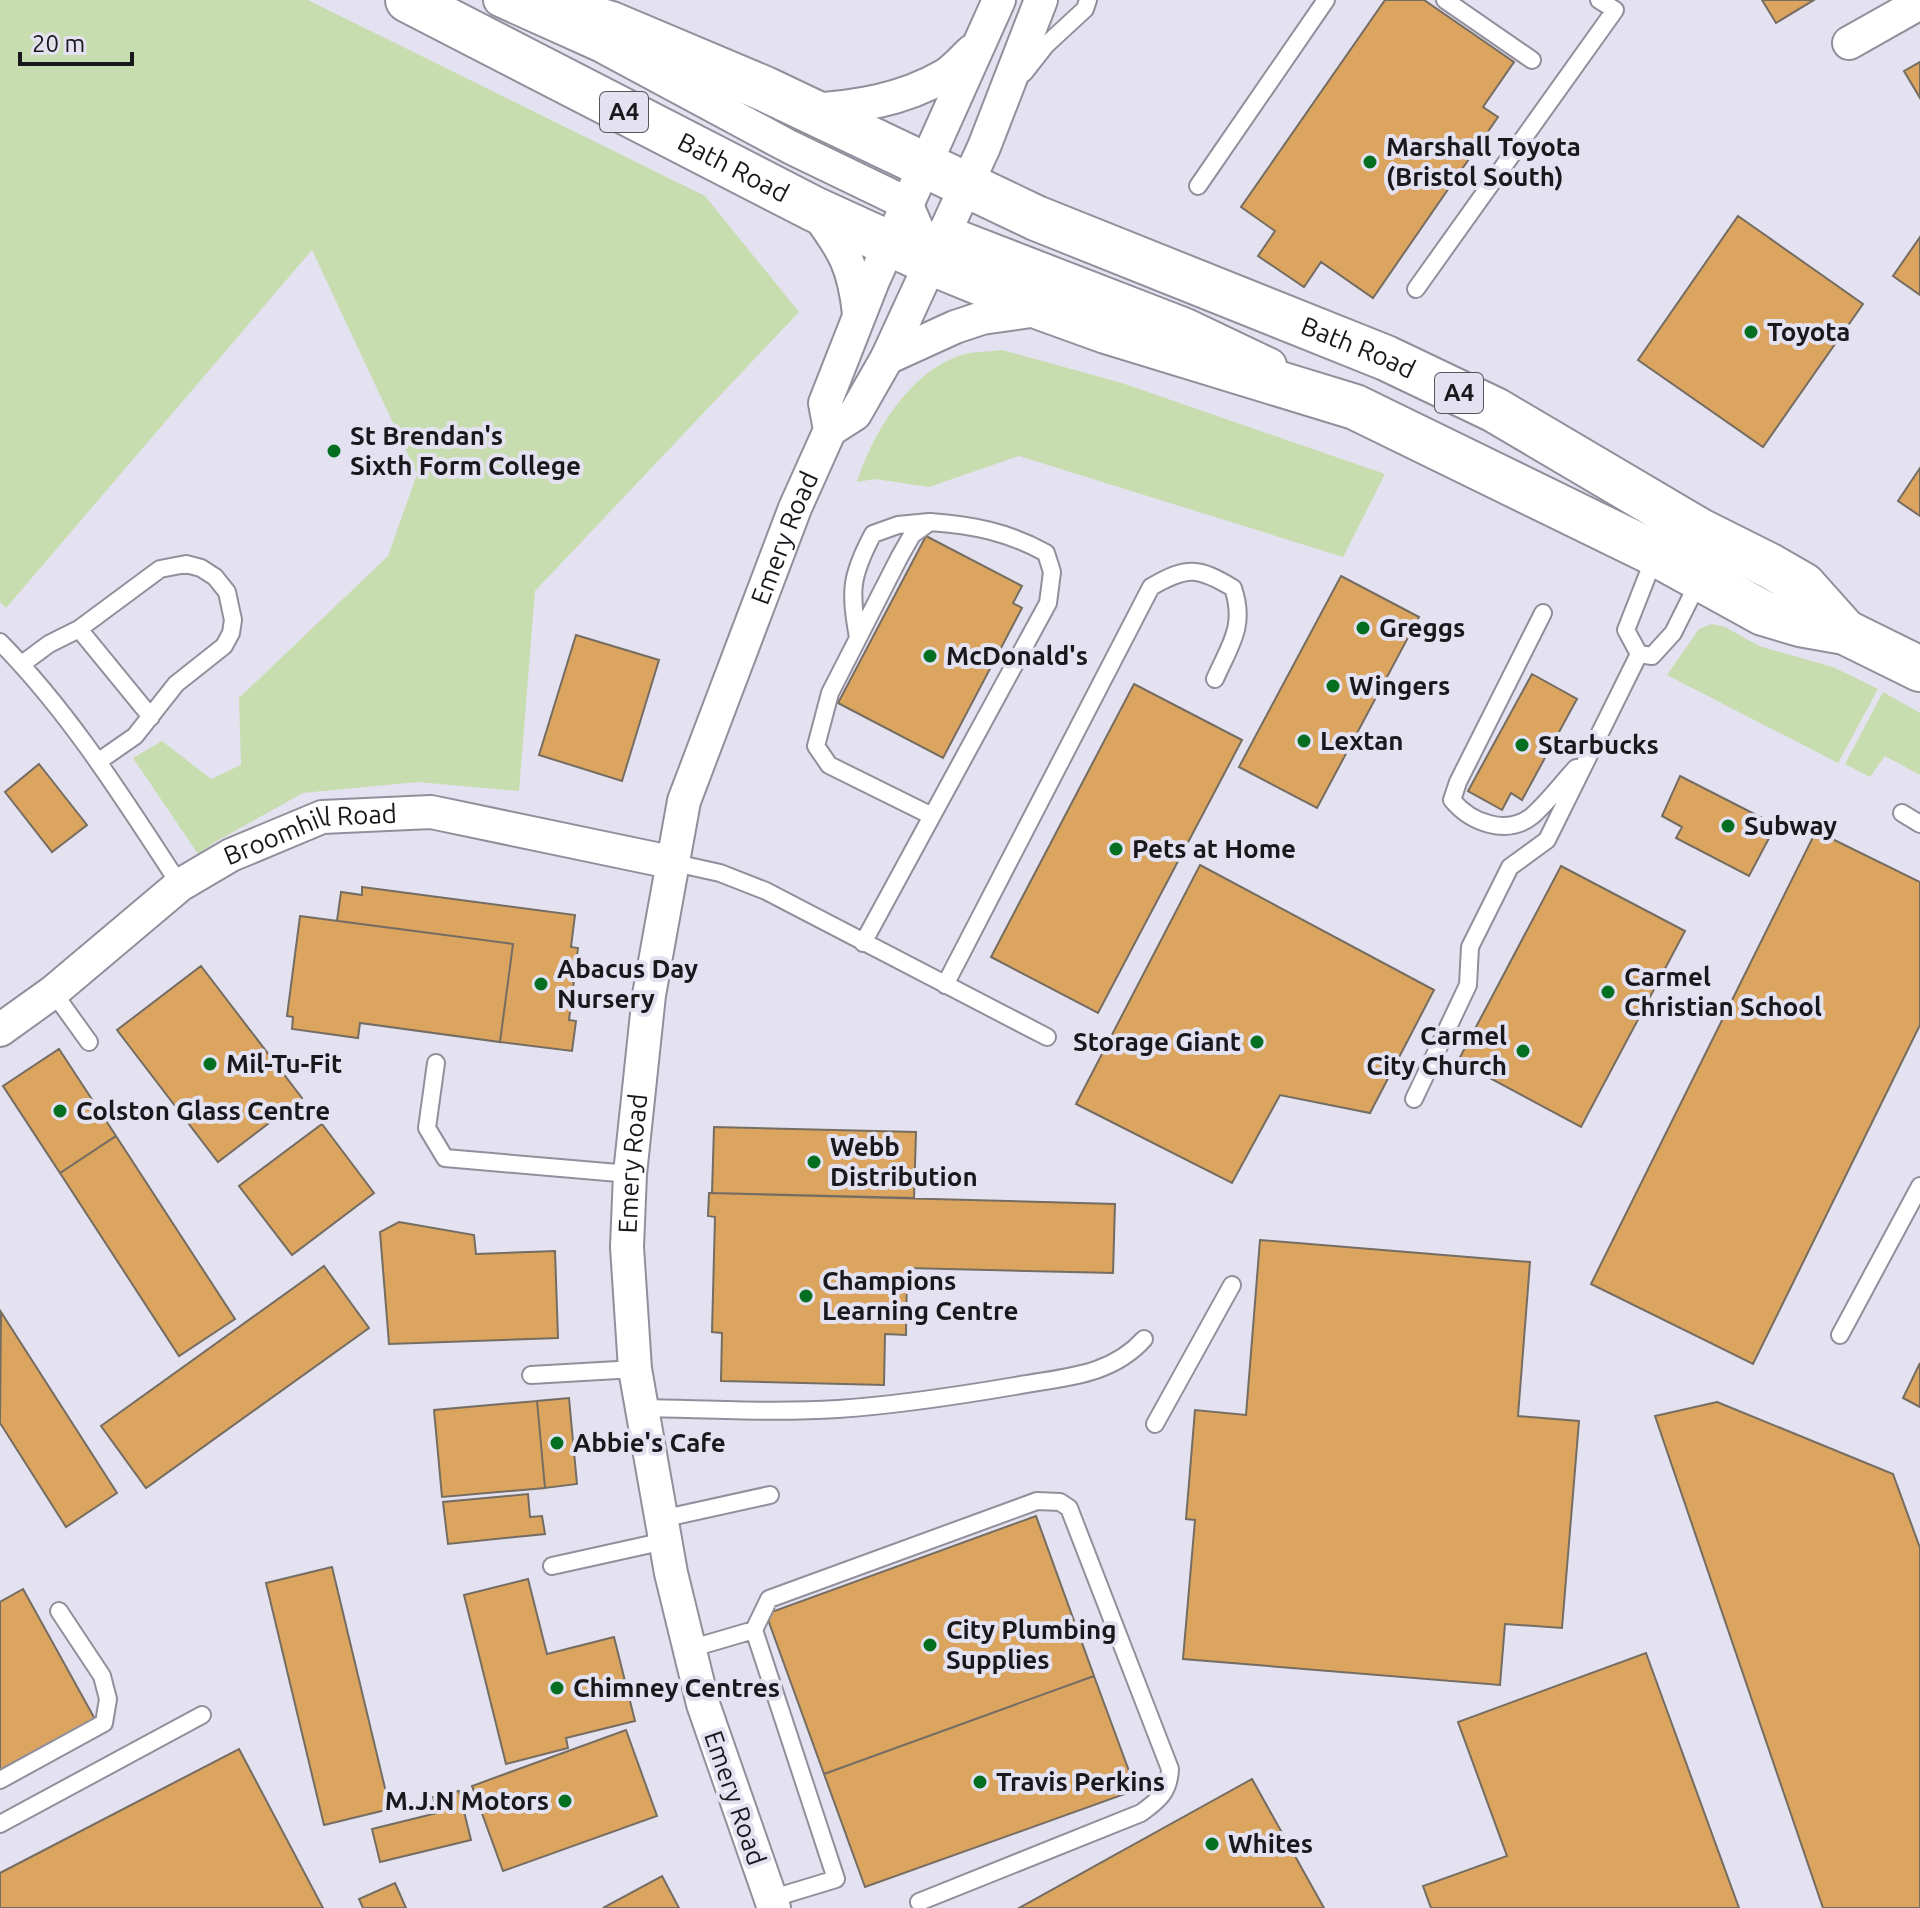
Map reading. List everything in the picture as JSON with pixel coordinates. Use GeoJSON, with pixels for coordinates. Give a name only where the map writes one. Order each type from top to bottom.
{"type":"FeatureCollection","features":[{"type":"Feature","properties":{"kind":"highway","name":"Bath Road"},"geometry":{"type":"LineString","coordinates":[[408,0],[814,209],[888,242],[939,247],[1045,309],[1106,331],[1355,407],[1656,554],[1748,554],[1803,585],[1845,632],[1920,669]]}},
{"type":"Feature","properties":{"kind":"highway","name":"Bath Road"},"geometry":{"type":"LineString","coordinates":[[531,0],[611,24],[765,89],[807,110],[916,184],[966,186],[1036,218],[1386,358],[1495,410],[1700,555]]}},
{"type":"Feature","properties":{"kind":"street","name":"Bath Road"},"geometry":{"type":"LineString","coordinates":[[500,0],[600,45],[790,147],[916,184]]}},
{"type":"Feature","properties":{"kind":"street","name":"Emery Road"},"geometry":{"type":"LineString","coordinates":[[830,430],[825,403],[888,242],[999,0]]}},
{"type":"Feature","properties":{"kind":"street","name":"Emery Road"},"geometry":{"type":"LineString","coordinates":[[772,1904],[703,1704],[663,1530],[635,1369],[627,1247],[630,1174],[649,995],[684,801],[789,522],[830,430],[855,414],[887,358],[966,186],[1041,0]]}},
{"type":"Feature","properties":{"kind":"street"},"geometry":{"type":"LineString","coordinates":[[1849,43],[1920,3]]}},
{"type":"Feature","properties":{"kind":"street"},"geometry":{"type":"LineString","coordinates":[[807,110],[858,107],[900,95],[946,75],[980,43]]}},
{"type":"Feature","properties":{"kind":"street"},"geometry":{"type":"LineString","coordinates":[[916,184],[939,247]]}},
{"type":"Feature","properties":{"kind":"street"},"geometry":{"type":"LineString","coordinates":[[814,209],[843,249],[856,286],[859,317]]}},
{"type":"Feature","properties":{"kind":"street","name":"Bath Road"},"geometry":{"type":"LineString","coordinates":[[939,247],[1186,325],[1355,407]]}},
{"type":"Feature","properties":{"kind":"street"},"geometry":{"type":"LineString","coordinates":[[887,358],[982,318],[1045,309]]}},
{"type":"Feature","properties":{"kind":"street","name":"Broomhill Road"},"geometry":{"type":"LineString","coordinates":[[0,1030],[53,992],[180,885],[231,855],[322,817],[431,812],[675,863]]}},
{"type":"Feature","properties":{"kind":"lane"},"geometry":{"type":"LineString","coordinates":[[1002,99],[1046,45],[1085,9],[1088,0]]}},
{"type":"Feature","properties":{"kind":"lane"},"geometry":{"type":"LineString","coordinates":[[1198,186],[1326,0]]}},
{"type":"Feature","properties":{"kind":"lane"},"geometry":{"type":"LineString","coordinates":[[1445,0],[1532,60]]}},
{"type":"Feature","properties":{"kind":"lane"},"geometry":{"type":"LineString","coordinates":[[1416,289],[1615,10],[1599,0]]}},
{"type":"Feature","properties":{"kind":"lane"},"geometry":{"type":"LineString","coordinates":[[858,638],[851,596],[860,559],[873,534],[898,525],[930,522],[981,527],[1026,542],[1046,553],[1052,572],[1048,603],[863,943]]}},
{"type":"Feature","properties":{"kind":"lane"},"geometry":{"type":"LineString","coordinates":[[930,522],[912,535],[830,693],[816,746],[829,765],[932,816]]}},
{"type":"Feature","properties":{"kind":"lane"},"geometry":{"type":"LineString","coordinates":[[1639,654],[1626,630],[1656,554]]}},
{"type":"Feature","properties":{"kind":"lane"},"geometry":{"type":"LineString","coordinates":[[1639,654],[1652,656],[1673,633],[1700,555]]}},
{"type":"Feature","properties":{"kind":"lane"},"geometry":{"type":"LineString","coordinates":[[22,664],[49,644],[79,629],[160,569],[186,564],[201,568],[215,577],[227,592],[233,620],[224,646],[176,684],[135,736],[99,761]]}},
{"type":"Feature","properties":{"kind":"lane"},"geometry":{"type":"LineString","coordinates":[[945,985],[1151,587],[1176,572],[1207,573],[1233,588],[1240,609],[1237,631],[1215,679]]}},
{"type":"Feature","properties":{"kind":"lane"},"geometry":{"type":"LineString","coordinates":[[1543,613],[1458,782],[1452,800],[1462,813],[1486,824],[1508,827],[1530,817],[1590,752]]}},
{"type":"Feature","properties":{"kind":"lane"},"geometry":{"type":"LineString","coordinates":[[79,629],[151,717]]}},
{"type":"Feature","properties":{"kind":"lane"},"geometry":{"type":"LineString","coordinates":[[0,642],[22,664],[99,761],[180,885]]}},
{"type":"Feature","properties":{"kind":"lane"},"geometry":{"type":"LineString","coordinates":[[1414,1099],[1468,985],[1470,947],[1510,867],[1547,840],[1639,654]]}},
{"type":"Feature","properties":{"kind":"lane"},"geometry":{"type":"LineString","coordinates":[[1902,813],[1920,824]]}},
{"type":"Feature","properties":{"kind":"lane"},"geometry":{"type":"LineString","coordinates":[[675,863],[720,873],[766,891],[1047,1037]]}},
{"type":"Feature","properties":{"kind":"lane"},"geometry":{"type":"LineString","coordinates":[[53,992],[89,1042]]}},
{"type":"Feature","properties":{"kind":"lane"},"geometry":{"type":"LineString","coordinates":[[436,1063],[427,1128],[445,1158],[630,1174]]}},
{"type":"Feature","properties":{"kind":"lane"},"geometry":{"type":"LineString","coordinates":[[1840,1335],[1920,1186]]}},
{"type":"Feature","properties":{"kind":"lane"},"geometry":{"type":"LineString","coordinates":[[1155,1424],[1232,1285]]}},
{"type":"Feature","properties":{"kind":"lane"},"geometry":{"type":"LineString","coordinates":[[642,1408],[790,1411],[941,1399],[1099,1371],[1129,1356],[1144,1339]]}},
{"type":"Feature","properties":{"kind":"lane"},"geometry":{"type":"LineString","coordinates":[[531,1375],[635,1369]]}},
{"type":"Feature","properties":{"kind":"lane"},"geometry":{"type":"LineString","coordinates":[[552,1566],[770,1495]]}},
{"type":"Feature","properties":{"kind":"lane"},"geometry":{"type":"LineString","coordinates":[[772,1904],[836,1879],[754,1630],[769,1599],[1037,1501],[1060,1502],[1069,1508],[1170,1769],[1169,1786],[1159,1800],[1141,1813],[919,1902]]}},
{"type":"Feature","properties":{"kind":"lane"},"geometry":{"type":"LineString","coordinates":[[0,1780],[104,1723],[108,1699],[102,1676],[59,1611]]}},
{"type":"Feature","properties":{"kind":"lane"},"geometry":{"type":"LineString","coordinates":[[689,1649],[754,1630]]}},
{"type":"Feature","properties":{"kind":"lane"},"geometry":{"type":"LineString","coordinates":[[0,1824],[202,1715]]}},
{"type":"Feature","properties":{"kind":"green space","name":"St Brendan's Sixth Form College"},"geometry":{"type":"Polygon","coordinates":[[[0,0],[308,0],[705,196],[799,312],[535,591],[519,791],[417,782],[303,793],[198,854],[133,758],[162,741],[211,779],[241,765],[239,698],[388,556],[417,474],[312,250],[6,608],[0,602],[0,0]]]}},
{"type":"Feature","properties":{"kind":"green space"},"geometry":{"type":"Polygon","coordinates":[[[1002,350],[1122,383],[1385,474],[1343,557],[1019,456],[929,487],[875,479],[857,482],[884,423],[911,388],[928,373],[965,354],[1002,350]]]}},
{"type":"Feature","properties":{"kind":"green space"},"geometry":{"type":"Polygon","coordinates":[[[1712,624],[1725,627],[1759,646],[1833,667],[1878,689],[1838,763],[1667,675],[1699,629],[1712,624]]]}},
{"type":"Feature","properties":{"kind":"green space"},"geometry":{"type":"Polygon","coordinates":[[[1883,692],[1920,713],[1920,775],[1885,756],[1870,777],[1845,764],[1883,692]]]}},
{"type":"Feature","properties":{"kind":"building","name":"Marshall Toyota (Bristol South)"},"geometry":{"type":"Polygon","coordinates":[[[1385,0],[1424,0],[1514,62],[1483,107],[1498,117],[1373,298],[1321,262],[1304,287],[1258,256],[1275,231],[1241,207],[1385,0]]]}},
{"type":"Feature","properties":{"kind":"building"},"geometry":{"type":"Polygon","coordinates":[[[1762,0],[1814,0],[1776,23],[1762,0]]]}},
{"type":"Feature","properties":{"kind":"building"},"geometry":{"type":"Polygon","coordinates":[[[1920,62],[1920,98],[1904,71],[1920,62]]]}},
{"type":"Feature","properties":{"kind":"building","name":"Toyota"},"geometry":{"type":"Polygon","coordinates":[[[1738,216],[1863,304],[1763,447],[1638,360],[1738,216]]]}},
{"type":"Feature","properties":{"kind":"building"},"geometry":{"type":"Polygon","coordinates":[[[1920,237],[1920,295],[1893,276],[1920,237]]]}},
{"type":"Feature","properties":{"kind":"building"},"geometry":{"type":"Polygon","coordinates":[[[1920,468],[1920,516],[1898,501],[1920,468]]]}},
{"type":"Feature","properties":{"kind":"building","name":"McDonald's"},"geometry":{"type":"Polygon","coordinates":[[[926,536],[1022,586],[1013,603],[1022,608],[943,758],[838,703],[926,536]]]}},
{"type":"Feature","properties":{"kind":"building"},"geometry":{"type":"Polygon","coordinates":[[[1341,576],[1419,617],[1317,808],[1239,767],[1341,576]]]}},
{"type":"Feature","properties":{"kind":"building"},"geometry":{"type":"Polygon","coordinates":[[[576,635],[659,660],[622,781],[539,755],[576,635]]]}},
{"type":"Feature","properties":{"kind":"building","name":"Starbucks"},"geometry":{"type":"Polygon","coordinates":[[[1532,674],[1577,699],[1522,800],[1511,793],[1502,810],[1468,791],[1532,674]]]}},
{"type":"Feature","properties":{"kind":"building","name":"Pets at Home"},"geometry":{"type":"Polygon","coordinates":[[[1134,684],[1242,740],[1098,1013],[991,957],[1134,684]]]}},
{"type":"Feature","properties":{"kind":"building"},"geometry":{"type":"Polygon","coordinates":[[[39,764],[87,825],[52,852],[5,792],[39,764]]]}},
{"type":"Feature","properties":{"kind":"building","name":"Subway"},"geometry":{"type":"Polygon","coordinates":[[[1680,776],[1776,825],[1749,876],[1676,838],[1682,827],[1662,816],[1680,776]]]}},
{"type":"Feature","properties":{"kind":"building"},"geometry":{"type":"Polygon","coordinates":[[[1816,831],[1920,882],[1920,1025],[1753,1364],[1591,1284],[1816,831]]]}},
{"type":"Feature","properties":{"kind":"building","name":"Storage Giant"},"geometry":{"type":"Polygon","coordinates":[[[1200,865],[1434,990],[1370,1113],[1280,1095],[1232,1183],[1076,1104],[1200,865]]]}},
{"type":"Feature","properties":{"kind":"building"},"geometry":{"type":"Polygon","coordinates":[[[1561,866],[1685,931],[1581,1127],[1458,1061],[1561,866]]]}},
{"type":"Feature","properties":{"kind":"building","name":"Abacus Day Nursery"},"geometry":{"type":"Polygon","coordinates":[[[362,887],[575,915],[571,947],[578,948],[569,1020],[576,1021],[572,1051],[500,1042],[513,944],[337,921],[341,892],[362,895],[362,887]]]}},
{"type":"Feature","properties":{"kind":"building"},"geometry":{"type":"Polygon","coordinates":[[[300,916],[513,944],[500,1042],[360,1023],[358,1038],[292,1029],[293,1017],[287,1016],[300,916]]]}},
{"type":"Feature","properties":{"kind":"building","name":"Mil-Tu-Fit"},"geometry":{"type":"Polygon","coordinates":[[[201,966],[302,1098],[218,1162],[117,1030],[201,966]]]}},
{"type":"Feature","properties":{"kind":"building","name":"Colston Glass Centre"},"geometry":{"type":"Polygon","coordinates":[[[59,1049],[116,1136],[60,1173],[3,1086],[59,1049]]]}},
{"type":"Feature","properties":{"kind":"building"},"geometry":{"type":"Polygon","coordinates":[[[322,1124],[374,1193],[292,1255],[239,1186],[322,1124]]]}},
{"type":"Feature","properties":{"kind":"building","name":"Webb Distribution"},"geometry":{"type":"Polygon","coordinates":[[[714,1127],[916,1132],[914,1198],[712,1193],[714,1127]]]}},
{"type":"Feature","properties":{"kind":"building"},"geometry":{"type":"Polygon","coordinates":[[[116,1136],[235,1319],[179,1356],[60,1173],[116,1136]]]}},
{"type":"Feature","properties":{"kind":"building"},"geometry":{"type":"Polygon","coordinates":[[[709,1193],[1115,1204],[1113,1273],[907,1268],[906,1335],[885,1334],[884,1385],[721,1381],[722,1333],[712,1332],[715,1217],[708,1216],[709,1193]]]}},
{"type":"Feature","properties":{"kind":"building"},"geometry":{"type":"Polygon","coordinates":[[[399,1222],[474,1235],[476,1254],[555,1251],[558,1338],[389,1344],[380,1232],[399,1222]]]}},
{"type":"Feature","properties":{"kind":"building"},"geometry":{"type":"Polygon","coordinates":[[[1260,1240],[1530,1262],[1518,1416],[1579,1421],[1562,1628],[1505,1624],[1500,1685],[1183,1659],[1195,1520],[1186,1519],[1195,1410],[1246,1415],[1260,1240]]]}},
{"type":"Feature","properties":{"kind":"building"},"geometry":{"type":"Polygon","coordinates":[[[324,1266],[369,1328],[146,1488],[101,1426],[324,1266]]]}},
{"type":"Feature","properties":{"kind":"building"},"geometry":{"type":"Polygon","coordinates":[[[1,1312],[117,1493],[66,1527],[0,1423],[1,1312]]]}},
{"type":"Feature","properties":{"kind":"building"},"geometry":{"type":"Polygon","coordinates":[[[1920,1363],[1920,1407],[1903,1398],[1920,1363]]]}},
{"type":"Feature","properties":{"kind":"building","name":"Abbie's Cafe"},"geometry":{"type":"Polygon","coordinates":[[[569,1398],[577,1484],[545,1488],[537,1401],[569,1398]]]}},
{"type":"Feature","properties":{"kind":"building"},"geometry":{"type":"Polygon","coordinates":[[[537,1401],[545,1488],[442,1497],[434,1410],[537,1401]]]}},
{"type":"Feature","properties":{"kind":"building"},"geometry":{"type":"Polygon","coordinates":[[[1717,1402],[1893,1474],[1920,1548],[1920,1908],[1823,1908],[1655,1416],[1717,1402]]]}},
{"type":"Feature","properties":{"kind":"building"},"geometry":{"type":"Polygon","coordinates":[[[528,1494],[530,1517],[542,1516],[545,1534],[448,1544],[443,1502],[528,1494]]]}},
{"type":"Feature","properties":{"kind":"building","name":"City Plumbing Supplies"},"geometry":{"type":"Polygon","coordinates":[[[1036,1516],[1094,1676],[824,1774],[766,1614],[1036,1516]]]}},
{"type":"Feature","properties":{"kind":"building"},"geometry":{"type":"Polygon","coordinates":[[[332,1567],[390,1809],[324,1825],[266,1583],[332,1567]]]}},
{"type":"Feature","properties":{"kind":"building","name":"Chimney Centres"},"geometry":{"type":"Polygon","coordinates":[[[528,1579],[547,1654],[614,1637],[635,1721],[566,1738],[568,1748],[506,1764],[464,1595],[528,1579]]]}},
{"type":"Feature","properties":{"kind":"building"},"geometry":{"type":"Polygon","coordinates":[[[23,1589],[95,1719],[0,1770],[0,1602],[23,1589]]]}},
{"type":"Feature","properties":{"kind":"building"},"geometry":{"type":"Polygon","coordinates":[[[1646,1653],[1739,1908],[1431,1908],[1423,1886],[1507,1856],[1458,1722],[1646,1653]]]}},
{"type":"Feature","properties":{"kind":"building","name":"Travis Perkins"},"geometry":{"type":"Polygon","coordinates":[[[1094,1676],[1136,1790],[865,1887],[824,1774],[1094,1676]]]}},
{"type":"Feature","properties":{"kind":"building","name":"M.J.N Motors"},"geometry":{"type":"Polygon","coordinates":[[[626,1730],[657,1816],[503,1871],[472,1786],[626,1730]]]}},
{"type":"Feature","properties":{"kind":"building"},"geometry":{"type":"Polygon","coordinates":[[[239,1749],[323,1908],[0,1908],[0,1873],[239,1749]]]}},
{"type":"Feature","properties":{"kind":"building","name":"Whites"},"geometry":{"type":"Polygon","coordinates":[[[1252,1779],[1324,1908],[1019,1908],[1252,1779]]]}},
{"type":"Feature","properties":{"kind":"building"},"geometry":{"type":"Polygon","coordinates":[[[459,1791],[471,1840],[380,1862],[372,1829],[437,1813],[433,1797],[459,1791]]]}},
{"type":"Feature","properties":{"kind":"building"},"geometry":{"type":"Polygon","coordinates":[[[662,1876],[679,1908],[603,1908],[662,1876]]]}},
{"type":"Feature","properties":{"kind":"building"},"geometry":{"type":"Polygon","coordinates":[[[395,1883],[406,1908],[363,1908],[359,1899],[395,1883]]]}},
{"type":"Feature","properties":{"kind":"place","name":"Marshall Toyota (Bristol South)"},"geometry":{"type":"Point","coordinates":[1370,162]}},
{"type":"Feature","properties":{"kind":"place","name":"Toyota"},"geometry":{"type":"Point","coordinates":[1751,332]}},
{"type":"Feature","properties":{"kind":"place","name":"St Brendan's Sixth Form College"},"geometry":{"type":"Point","coordinates":[334,451]}},
{"type":"Feature","properties":{"kind":"place","name":"Greggs"},"geometry":{"type":"Point","coordinates":[1363,628]}},
{"type":"Feature","properties":{"kind":"place","name":"McDonald's"},"geometry":{"type":"Point","coordinates":[930,656]}},
{"type":"Feature","properties":{"kind":"place","name":"Wingers"},"geometry":{"type":"Point","coordinates":[1333,686]}},
{"type":"Feature","properties":{"kind":"place","name":"Lextan"},"geometry":{"type":"Point","coordinates":[1304,741]}},
{"type":"Feature","properties":{"kind":"place","name":"Starbucks"},"geometry":{"type":"Point","coordinates":[1522,745]}},
{"type":"Feature","properties":{"kind":"place","name":"Subway"},"geometry":{"type":"Point","coordinates":[1728,826]}},
{"type":"Feature","properties":{"kind":"place","name":"Pets at Home"},"geometry":{"type":"Point","coordinates":[1116,849]}},
{"type":"Feature","properties":{"kind":"place","name":"Abacus Day Nursery"},"geometry":{"type":"Point","coordinates":[541,984]}},
{"type":"Feature","properties":{"kind":"place","name":"Carmel Christian School"},"geometry":{"type":"Point","coordinates":[1608,992]}},
{"type":"Feature","properties":{"kind":"place","name":"Storage Giant"},"geometry":{"type":"Point","coordinates":[1257,1042]}},
{"type":"Feature","properties":{"kind":"place","name":"Carmel City Church"},"geometry":{"type":"Point","coordinates":[1523,1051]}},
{"type":"Feature","properties":{"kind":"place","name":"Mil-Tu-Fit"},"geometry":{"type":"Point","coordinates":[210,1064]}},
{"type":"Feature","properties":{"kind":"place","name":"Colston Glass Centre"},"geometry":{"type":"Point","coordinates":[60,1111]}},
{"type":"Feature","properties":{"kind":"place","name":"Webb Distribution"},"geometry":{"type":"Point","coordinates":[814,1162]}},
{"type":"Feature","properties":{"kind":"place","name":"Champions Learning Centre"},"geometry":{"type":"Point","coordinates":[806,1296]}},
{"type":"Feature","properties":{"kind":"place","name":"Abbie's Cafe"},"geometry":{"type":"Point","coordinates":[557,1443]}},
{"type":"Feature","properties":{"kind":"place","name":"City Plumbing Supplies"},"geometry":{"type":"Point","coordinates":[930,1645]}},
{"type":"Feature","properties":{"kind":"place","name":"Chimney Centres"},"geometry":{"type":"Point","coordinates":[557,1688]}},
{"type":"Feature","properties":{"kind":"place","name":"Travis Perkins"},"geometry":{"type":"Point","coordinates":[980,1782]}},
{"type":"Feature","properties":{"kind":"place","name":"M.J.N Motors"},"geometry":{"type":"Point","coordinates":[565,1801]}},
{"type":"Feature","properties":{"kind":"place","name":"Whites"},"geometry":{"type":"Point","coordinates":[1212,1844]}}]}
